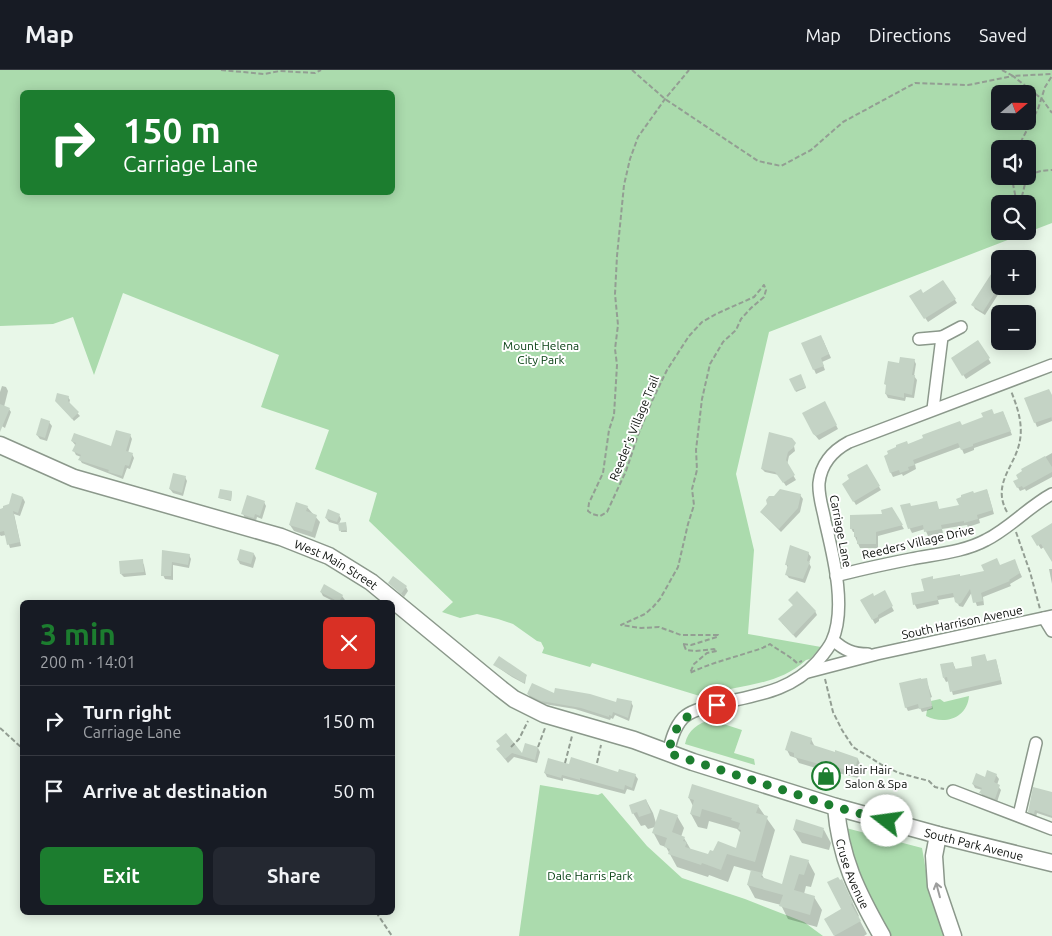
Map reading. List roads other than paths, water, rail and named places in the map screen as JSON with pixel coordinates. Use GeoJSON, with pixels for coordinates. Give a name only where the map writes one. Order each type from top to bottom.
{"type":"FeatureCollection","features":[{"type":"Feature","properties":{"kind":"street"},"geometry":{"type":"LineString","coordinates":[[919,339],[942,337],[962,327]]}},
{"type":"Feature","properties":{"kind":"street"},"geometry":{"type":"LineString","coordinates":[[934,409],[942,337]]}},
{"type":"Feature","properties":{"kind":"street","name":"Carriage Lane"},"geometry":{"type":"LineString","coordinates":[[668,753],[672,737],[684,717],[700,709],[777,690],[799,679],[821,657],[833,640],[838,614],[839,589],[820,498],[819,483],[825,462],[840,447],[849,442],[1052,365]]}},
{"type":"Feature","properties":{"kind":"street","name":"West Main Street"},"geometry":{"type":"LineString","coordinates":[[0,445],[74,478],[280,537],[329,556],[371,582],[393,600]]}},
{"type":"Feature","properties":{"kind":"street","name":"Reeders Village Drive"},"geometry":{"type":"LineString","coordinates":[[836,576],[877,565],[974,545],[1001,532],[1052,494]]}},
{"type":"Feature","properties":{"kind":"street","name":"West Main Street"},"geometry":{"type":"LineString","coordinates":[[395,602],[514,699],[544,714],[634,740],[668,753]]}},
{"type":"Feature","properties":{"kind":"street"},"geometry":{"type":"LineString","coordinates":[[1048,617],[1052,631]]}},
{"type":"Feature","properties":{"kind":"street","name":"South Harrison Avenue"},"geometry":{"type":"LineString","coordinates":[[806,673],[877,654],[1048,617]]}},
{"type":"Feature","properties":{"kind":"street","name":"South Harrison Avenue"},"geometry":{"type":"LineString","coordinates":[[833,640],[842,649],[852,652],[877,654]]}},
{"type":"Feature","properties":{"kind":"street"},"geometry":{"type":"LineString","coordinates":[[1019,815],[1036,743]]}},
{"type":"Feature","properties":{"kind":"street","name":"South Park Avenue"},"geometry":{"type":"LineString","coordinates":[[668,753],[836,807],[938,835],[1052,863]]}},
{"type":"Feature","properties":{"kind":"street"},"geometry":{"type":"LineString","coordinates":[[953,791],[1052,829]]}},
{"type":"Feature","properties":{"kind":"street","name":"Cruse Avenue"},"geometry":{"type":"LineString","coordinates":[[836,807],[838,834],[848,868],[865,906],[882,936]]}},
{"type":"Feature","properties":{"kind":"street"},"geometry":{"type":"LineString","coordinates":[[938,835],[934,856],[936,886],[953,936]]}},
{"type":"Feature","properties":{"kind":"place","name":"Hair Hair Salon & Spa"},"geometry":{"type":"Point","coordinates":[826,776]}},
{"type":"Feature","properties":{"kind":"park label","name":"Mount Helena City Park"},"geometry":{"type":"Point","coordinates":[541,352]}},
{"type":"Feature","properties":{"kind":"park label","name":"Dale Harris Park"},"geometry":{"type":"Point","coordinates":[590,875]}}]}
